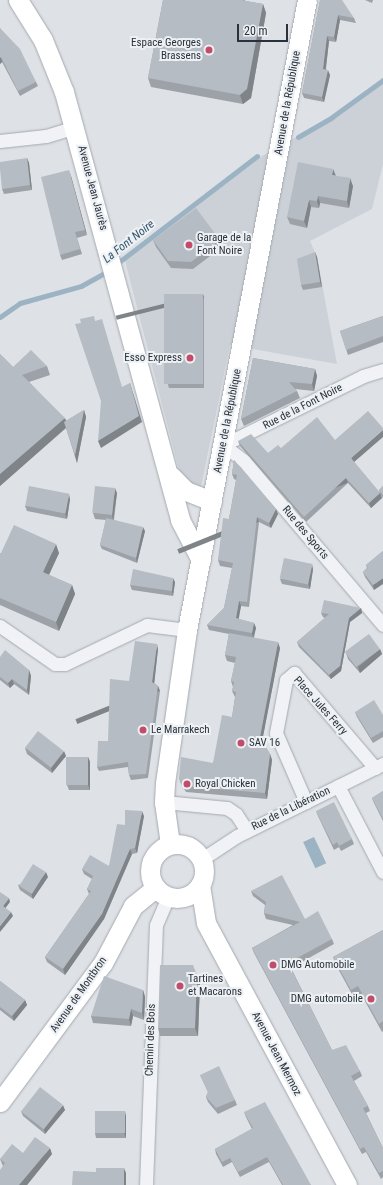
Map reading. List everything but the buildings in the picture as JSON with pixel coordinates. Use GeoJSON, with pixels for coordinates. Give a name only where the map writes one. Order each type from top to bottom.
{"type":"FeatureCollection","features":[{"type":"Feature","properties":{"kind":"main road","name":"Avenue Jean Jaurès"},"geometry":{"type":"LineString","coordinates":[[18,0],[43,40],[76,127],[171,476],[180,520],[201,560]]}},
{"type":"Feature","properties":{"kind":"main road","name":"Avenue de la République"},"geometry":{"type":"LineString","coordinates":[[170,844],[164,802],[187,630],[307,0]]}},
{"type":"Feature","properties":{"kind":"main road","name":"Avenue Jean Jaurès"},"geometry":{"type":"LineString","coordinates":[[171,476],[186,491],[212,501]]}},
{"type":"Feature","properties":{"kind":"main road"},"geometry":{"type":"LineString","coordinates":[[170,844],[188,846],[202,859],[204,872],[200,885],[195,892],[167,894],[149,870],[151,862],[162,848],[170,844]]}},
{"type":"Feature","properties":{"kind":"main road","name":"Avenue Jean Mermoz"},"geometry":{"type":"LineString","coordinates":[[200,885],[206,923],[347,1185]]}},
{"type":"Feature","properties":{"kind":"main road","name":"Avenue Jean Mermoz"},"geometry":{"type":"LineString","coordinates":[[167,894],[206,923]]}},
{"type":"Feature","properties":{"kind":"main road","name":"Avenue de Montbron"},"geometry":{"type":"LineString","coordinates":[[0,1102],[103,963],[132,906],[167,894]]}},
{"type":"Feature","properties":{"kind":"street"},"geometry":{"type":"LineString","coordinates":[[0,141],[46,136],[76,127]]}},
{"type":"Feature","properties":{"kind":"street","name":"Rue de la Font Noire"},"geometry":{"type":"LineString","coordinates":[[223,445],[363,376],[383,370]]}},
{"type":"Feature","properties":{"kind":"street","name":"Rue des Sports"},"geometry":{"type":"LineString","coordinates":[[223,445],[244,461],[383,625]]}},
{"type":"Feature","properties":{"kind":"street"},"geometry":{"type":"LineString","coordinates":[[0,626],[55,664],[65,664],[147,625],[187,630]]}},
{"type":"Feature","properties":{"kind":"street","name":"Place Jules Ferry"},"geometry":{"type":"LineString","coordinates":[[306,802],[276,733],[286,680],[294,673],[379,766]]}},
{"type":"Feature","properties":{"kind":"street","name":"Rue de la Libération"},"geometry":{"type":"LineString","coordinates":[[202,859],[247,831],[379,766]]}},
{"type":"Feature","properties":{"kind":"street"},"geometry":{"type":"LineString","coordinates":[[338,786],[383,872]]}},
{"type":"Feature","properties":{"kind":"street"},"geometry":{"type":"LineString","coordinates":[[164,802],[226,808],[236,814],[247,831]]}},
{"type":"Feature","properties":{"kind":"street","name":"Chemin des Bois"},"geometry":{"type":"LineString","coordinates":[[146,1185],[156,925],[167,894]]}},
{"type":"Feature","properties":{"kind":"shaded area"},"geometry":{"type":"Polygon","coordinates":[[[383,80],[383,164],[372,209],[310,241],[317,257],[337,364],[230,345],[201,487],[189,484],[180,474],[124,257],[235,171],[332,117],[383,80]]]}},
{"type":"Feature","properties":{"kind":"water"},"geometry":{"type":"Polygon","coordinates":[[[314,837],[326,863],[315,868],[303,842],[314,837]]]}},
{"type":"Feature","properties":{"kind":"waterway","name":"La Font Noire"},"geometry":{"type":"LineString","coordinates":[[298,137],[332,117],[383,80]]}},
{"type":"Feature","properties":{"kind":"waterway","name":"La Font Noire"},"geometry":{"type":"LineString","coordinates":[[115,265],[257,156]]}},
{"type":"Feature","properties":{"kind":"waterway","name":"La Font Noire"},"geometry":{"type":"LineString","coordinates":[[0,317],[20,303],[81,286],[108,271]]}},
{"type":"Feature","properties":{"kind":"place","name":"Espace Georges Brassens"},"geometry":{"type":"Point","coordinates":[209,50]}},
{"type":"Feature","properties":{"kind":"place","name":"Garage de la Font Noire"},"geometry":{"type":"Point","coordinates":[189,245]}},
{"type":"Feature","properties":{"kind":"place","name":"Esso Express"},"geometry":{"type":"Point","coordinates":[190,358]}},
{"type":"Feature","properties":{"kind":"place","name":"Le Marrakech"},"geometry":{"type":"Point","coordinates":[143,730]}},
{"type":"Feature","properties":{"kind":"place","name":"SAV 16"},"geometry":{"type":"Point","coordinates":[241,743]}},
{"type":"Feature","properties":{"kind":"place","name":"Royal Chicken"},"geometry":{"type":"Point","coordinates":[187,784]}},
{"type":"Feature","properties":{"kind":"place","name":"DMG Automobile"},"geometry":{"type":"Point","coordinates":[273,965]}},
{"type":"Feature","properties":{"kind":"place","name":"Tartines et Macarons"},"geometry":{"type":"Point","coordinates":[180,986]}},
{"type":"Feature","properties":{"kind":"place","name":"DMG automobile"},"geometry":{"type":"Point","coordinates":[371,999]}}]}
